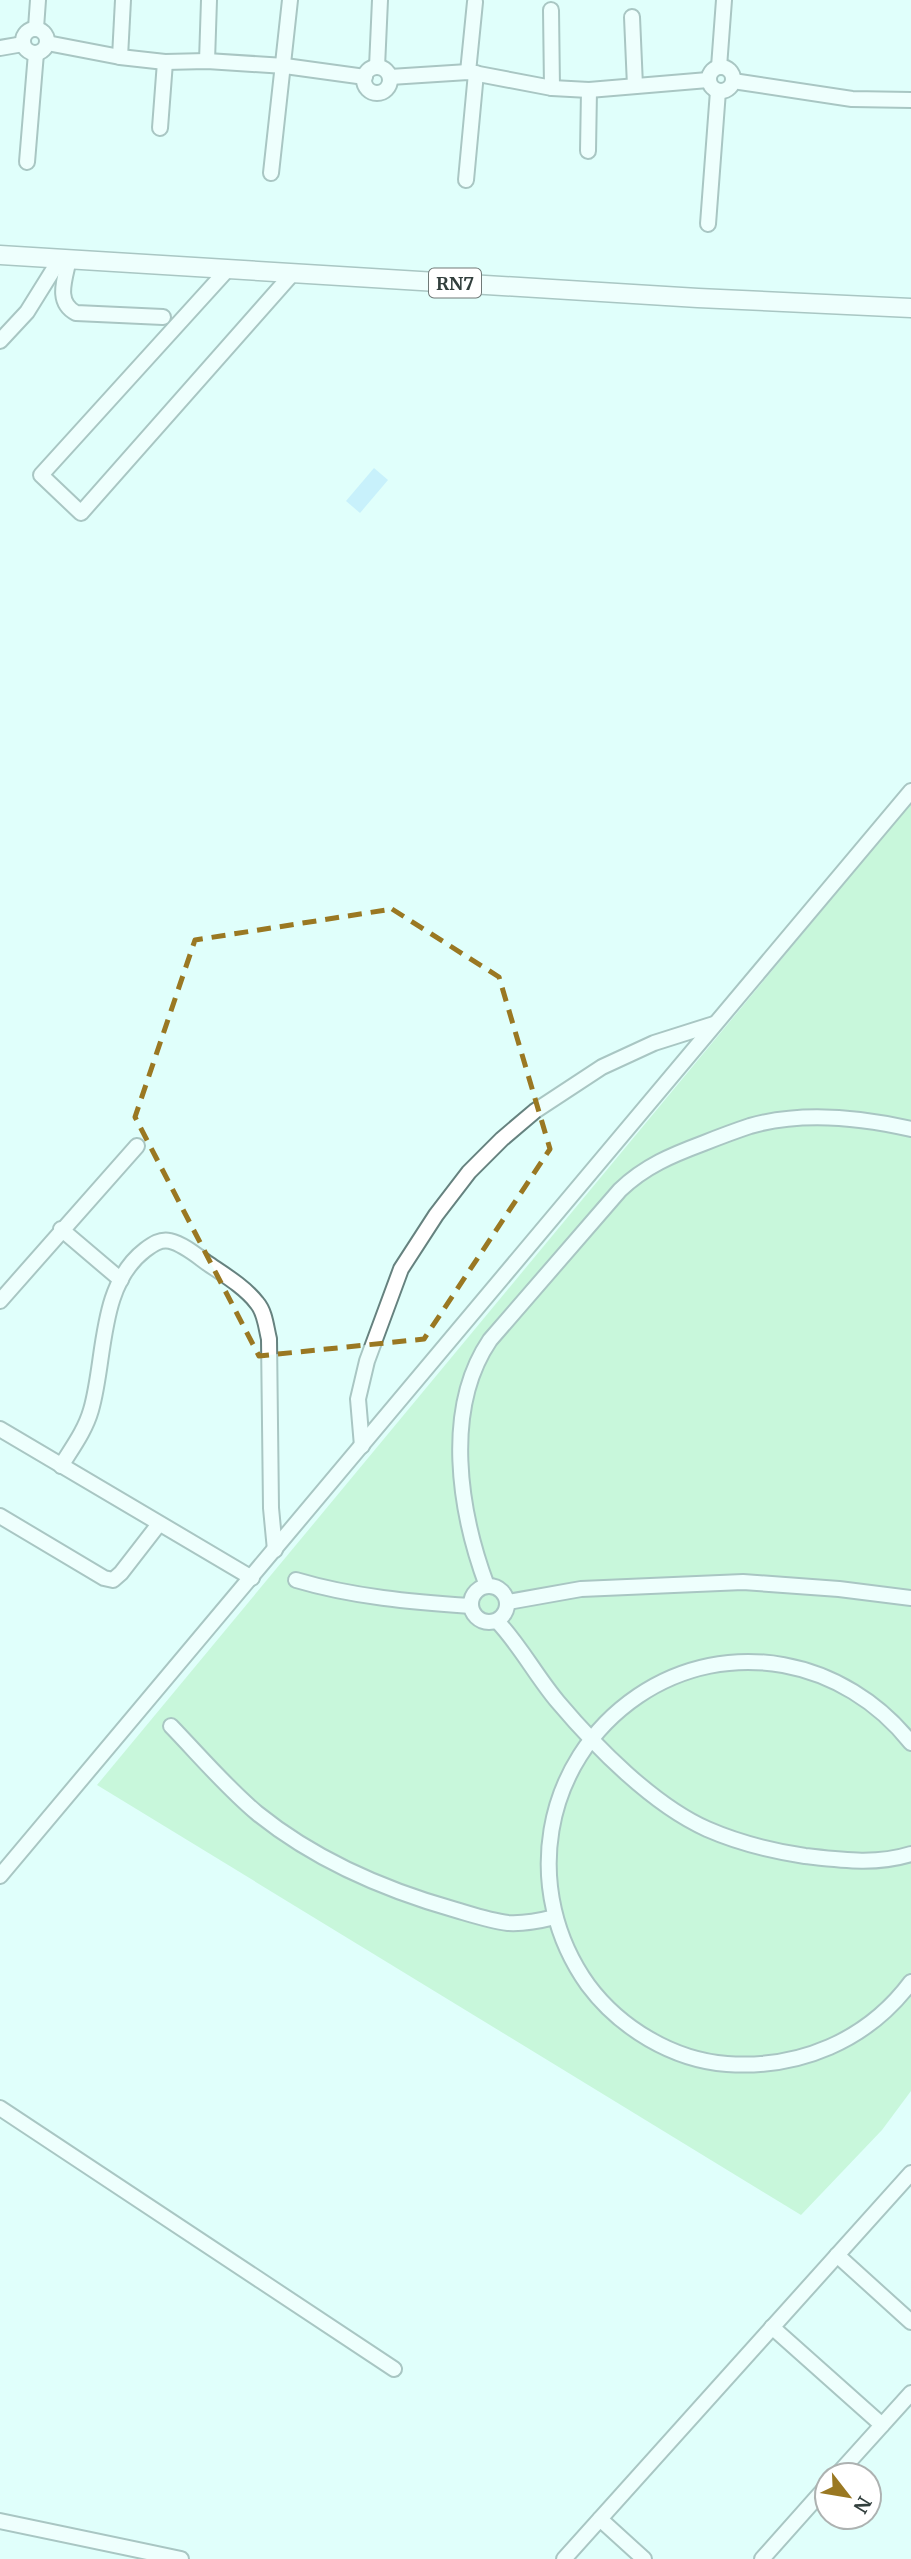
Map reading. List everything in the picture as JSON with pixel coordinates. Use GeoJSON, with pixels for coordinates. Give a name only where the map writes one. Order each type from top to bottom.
{"type":"FeatureCollection","features":[{"type":"Feature","properties":{"kind":"main road","name":"RN7"},"geometry":{"type":"LineString","coordinates":[[0,255],[684,298],[911,308]]}},
{"type":"Feature","properties":{"kind":"street"},"geometry":{"type":"LineString","coordinates":[[36,28],[38,0]]}},
{"type":"Feature","properties":{"kind":"street"},"geometry":{"type":"LineString","coordinates":[[120,57],[123,0]]}},
{"type":"Feature","properties":{"kind":"street"},"geometry":{"type":"LineString","coordinates":[[206,61],[209,0]]}},
{"type":"Feature","properties":{"kind":"street"},"geometry":{"type":"LineString","coordinates":[[271,173],[285,66],[290,0]]}},
{"type":"Feature","properties":{"kind":"street"},"geometry":{"type":"LineString","coordinates":[[377,67],[380,0]]}},
{"type":"Feature","properties":{"kind":"street"},"geometry":{"type":"LineString","coordinates":[[719,67],[724,0]]}},
{"type":"Feature","properties":{"kind":"street"},"geometry":{"type":"LineString","coordinates":[[466,180],[475,2]]}},
{"type":"Feature","properties":{"kind":"street"},"geometry":{"type":"LineString","coordinates":[[551,10],[552,88]]}},
{"type":"Feature","properties":{"kind":"street"},"geometry":{"type":"LineString","coordinates":[[632,17],[635,86]]}},
{"type":"Feature","properties":{"kind":"street"},"geometry":{"type":"LineString","coordinates":[[36,28],[24,34],[23,44],[26,50],[42,48],[164,62],[206,61],[285,66],[365,77]]}},
{"type":"Feature","properties":{"kind":"street"},"geometry":{"type":"LineString","coordinates":[[27,162],[42,48],[43,32],[36,28]]}},
{"type":"Feature","properties":{"kind":"street"},"geometry":{"type":"LineString","coordinates":[[0,48],[23,44]]}},
{"type":"Feature","properties":{"kind":"street"},"geometry":{"type":"LineString","coordinates":[[160,128],[164,62]]}},
{"type":"Feature","properties":{"kind":"street"},"geometry":{"type":"LineString","coordinates":[[377,67],[386,70],[390,78],[389,86],[379,93],[368,89],[365,77],[369,70],[377,67]]}},
{"type":"Feature","properties":{"kind":"street"},"geometry":{"type":"LineString","coordinates":[[390,78],[472,73],[552,88],[589,90],[635,86],[713,86],[728,89],[733,81],[732,72],[719,67]]}},
{"type":"Feature","properties":{"kind":"street"},"geometry":{"type":"LineString","coordinates":[[708,224],[713,86],[710,72],[719,67]]}},
{"type":"Feature","properties":{"kind":"street"},"geometry":{"type":"LineString","coordinates":[[733,81],[852,99],[911,100]]}},
{"type":"Feature","properties":{"kind":"street"},"geometry":{"type":"LineString","coordinates":[[588,151],[589,90]]}},
{"type":"Feature","properties":{"kind":"street"},"geometry":{"type":"LineString","coordinates":[[64,259],[62,295],[65,304],[72,311],[163,317]]}},
{"type":"Feature","properties":{"kind":"street"},"geometry":{"type":"LineString","coordinates":[[0,341],[27,312],[64,259]]}},
{"type":"Feature","properties":{"kind":"street"},"geometry":{"type":"LineString","coordinates":[[228,269],[41,475],[81,513],[293,273]]}},
{"type":"Feature","properties":{"kind":"street"},"geometry":{"type":"LineString","coordinates":[[0,1876],[911,791]]}},
{"type":"Feature","properties":{"kind":"street"},"geometry":{"type":"LineString","coordinates":[[362,1446],[358,1399],[366,1361],[401,1269],[469,1172],[535,1111],[602,1067],[654,1043],[716,1024]]}},
{"type":"Feature","properties":{"kind":"street"},"geometry":{"type":"LineString","coordinates":[[487,1586],[475,1554],[463,1482],[461,1452],[470,1377],[490,1340],[620,1190],[636,1175],[671,1155],[751,1126],[774,1121],[842,1117],[911,1129]]}},
{"type":"Feature","properties":{"kind":"street"},"geometry":{"type":"LineString","coordinates":[[0,1301],[137,1146]]}},
{"type":"Feature","properties":{"kind":"street"},"geometry":{"type":"LineString","coordinates":[[61,1229],[121,1280]]}},
{"type":"Feature","properties":{"kind":"street"},"geometry":{"type":"LineString","coordinates":[[61,1466],[82,1432],[91,1410],[106,1323],[121,1280],[144,1251],[159,1241],[172,1241],[207,1262],[259,1304],[269,1339],[271,1497],[275,1550]]}},
{"type":"Feature","properties":{"kind":"street"},"geometry":{"type":"LineString","coordinates":[[0,1430],[252,1578]]}},
{"type":"Feature","properties":{"kind":"street"},"geometry":{"type":"LineString","coordinates":[[0,1516],[104,1578],[113,1580],[159,1524]]}},
{"type":"Feature","properties":{"kind":"street"},"geometry":{"type":"LineString","coordinates":[[296,1580],[400,1600],[471,1606]]}},
{"type":"Feature","properties":{"kind":"street"},"geometry":{"type":"LineString","coordinates":[[508,1602],[582,1589],[743,1582],[839,1589],[911,1598]]}},
{"type":"Feature","properties":{"kind":"street"},"geometry":{"type":"LineString","coordinates":[[487,1586],[501,1590],[508,1602],[505,1613],[497,1621],[482,1621],[474,1615],[471,1606],[473,1595],[487,1586]]}},
{"type":"Feature","properties":{"kind":"street"},"geometry":{"type":"LineString","coordinates":[[497,1621],[508,1632],[556,1700],[591,1739],[619,1766],[676,1810],[705,1828],[733,1840],[776,1852],[845,1861],[873,1861],[911,1854]]}},
{"type":"Feature","properties":{"kind":"street"},"geometry":{"type":"LineString","coordinates":[[911,1744],[898,1726],[874,1705],[848,1687],[820,1674],[789,1665],[758,1662],[726,1663],[695,1670],[665,1681],[638,1696],[591,1739],[574,1765],[561,1794],[552,1824],[548,1855],[549,1886],[555,1917],[578,1970],[595,1994],[615,2015],[638,2032],[690,2057],[747,2065],[805,2057],[858,2034],[881,2016],[911,1982]]}},
{"type":"Feature","properties":{"kind":"street"},"geometry":{"type":"LineString","coordinates":[[171,1726],[220,1778],[258,1813],[343,1868],[413,1897],[506,1923],[531,1923],[555,1917]]}},
{"type":"Feature","properties":{"kind":"street"},"geometry":{"type":"LineString","coordinates":[[0,2108],[394,2369]]}},
{"type":"Feature","properties":{"kind":"street"},"geometry":{"type":"LineString","coordinates":[[565,2559],[911,2173]]}},
{"type":"Feature","properties":{"kind":"street"},"geometry":{"type":"LineString","coordinates":[[837,2255],[911,2322]]}},
{"type":"Feature","properties":{"kind":"street"},"geometry":{"type":"LineString","coordinates":[[772,2327],[882,2425]]}},
{"type":"Feature","properties":{"kind":"street"},"geometry":{"type":"LineString","coordinates":[[850,2461],[911,2392]]}},
{"type":"Feature","properties":{"kind":"street"},"geometry":{"type":"LineString","coordinates":[[762,2559],[813,2502]]}},
{"type":"Feature","properties":{"kind":"street"},"geometry":{"type":"LineString","coordinates":[[600,2519],[643,2559]]}},
{"type":"Feature","properties":{"kind":"street"},"geometry":{"type":"LineString","coordinates":[[0,2521],[181,2559]]}},
{"type":"Feature","properties":{"kind":"highlighted area"},"geometry":{"type":"Polygon","coordinates":[[[392,909],[499,977],[550,1149],[424,1339],[259,1356],[135,1117],[195,940],[392,909]]]}},
{"type":"Feature","properties":{"kind":"green space"},"geometry":{"type":"Polygon","coordinates":[[[911,803],[911,2091],[882,2130],[801,2215],[97,1785],[911,803]]]}},
{"type":"Feature","properties":{"kind":"water"},"geometry":{"type":"Polygon","coordinates":[[[374,468],[388,480],[360,513],[346,501],[374,468]]]}}]}
